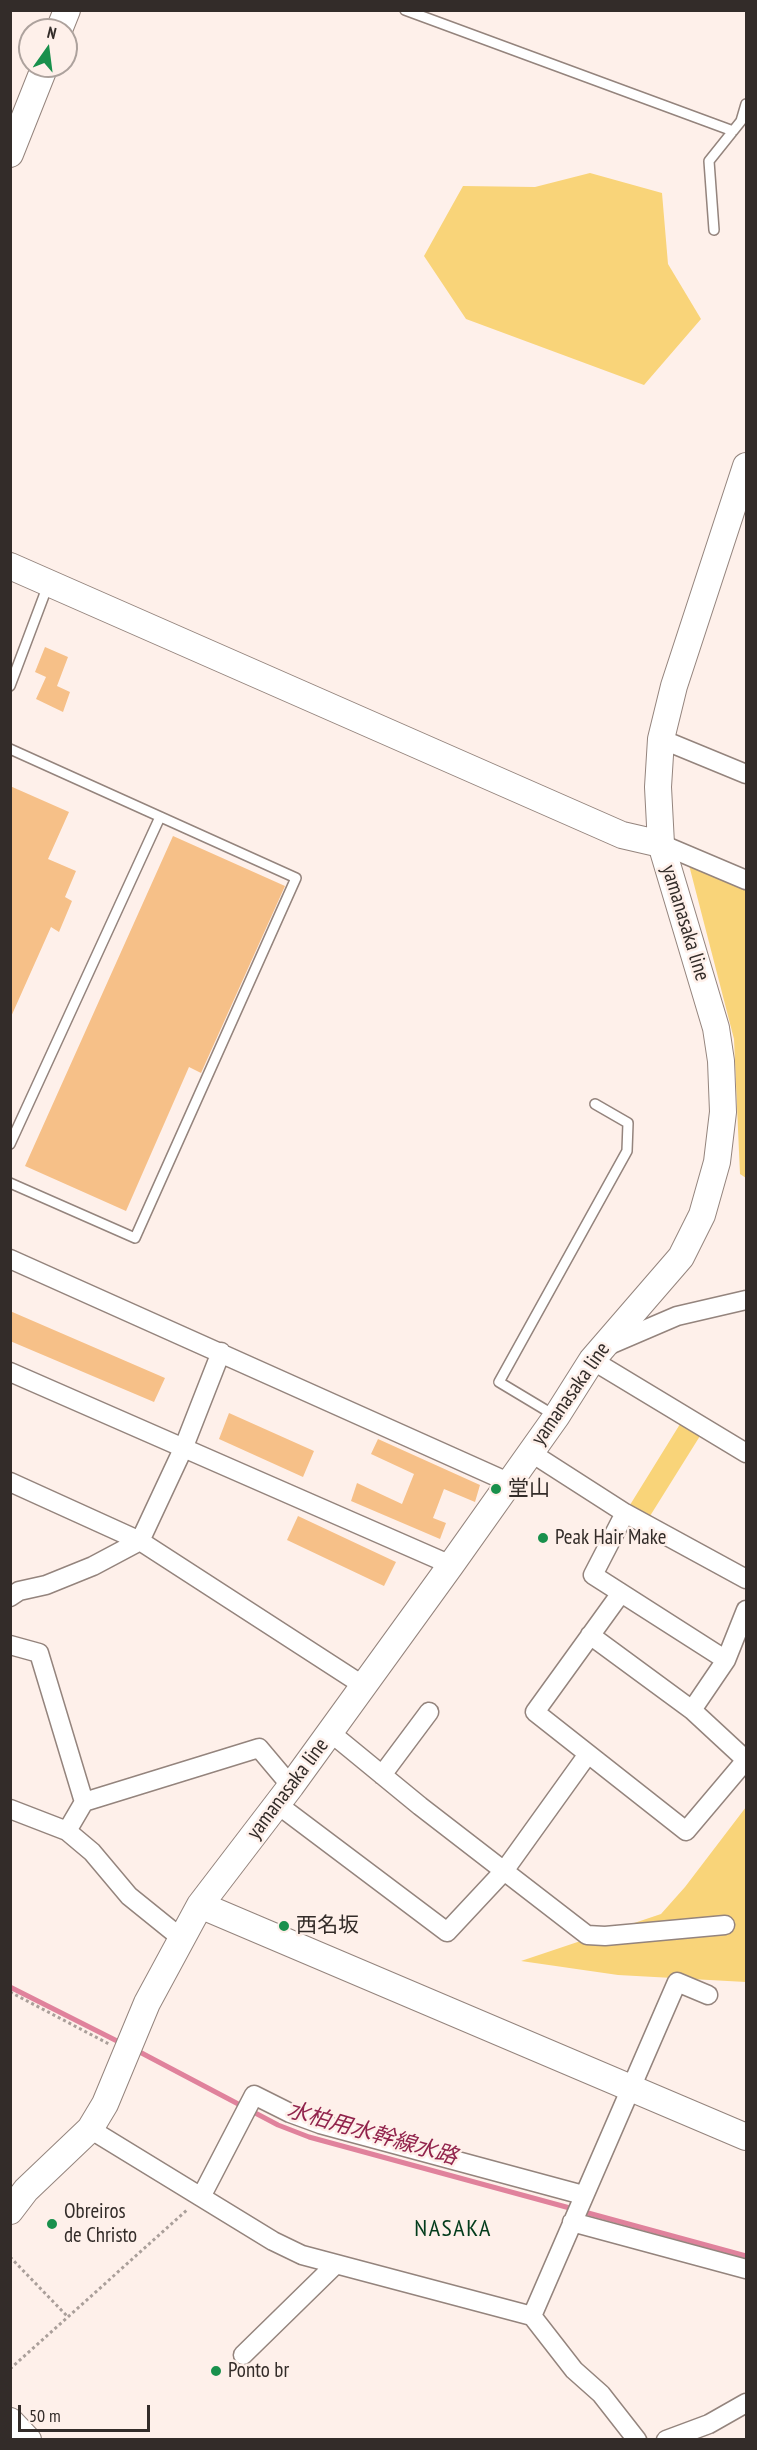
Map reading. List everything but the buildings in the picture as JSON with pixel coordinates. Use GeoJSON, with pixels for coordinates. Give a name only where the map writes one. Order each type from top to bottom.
{"type":"FeatureCollection","features":[{"type":"Feature","properties":{"kind":"main road"},"geometry":{"type":"LineString","coordinates":[[10,154],[40,78]]}},
{"type":"Feature","properties":{"kind":"main road","name":"yamanasaka line"},"geometry":{"type":"LineString","coordinates":[[10,2211],[26,2190],[90,2128],[105,2104],[147,2003],[200,1905],[284,1795],[451,1565],[556,1417],[596,1354],[681,1257],[702,1215],[717,1162],[723,1112],[721,1061],[716,1028],[661,844],[658,787],[661,739],[674,686],[747,466]]}},
{"type":"Feature","properties":{"kind":"main road"},"geometry":{"type":"LineString","coordinates":[[10,566],[612,830],[639,840],[661,844]]}},
{"type":"Feature","properties":{"kind":"main road"},"geometry":{"type":"LineString","coordinates":[[200,1905],[747,2137]]}},
{"type":"Feature","properties":{"kind":"main road"},"geometry":{"type":"LineString","coordinates":[[10,2421],[27,2439]]}},
{"type":"Feature","properties":{"kind":"street"},"geometry":{"type":"LineString","coordinates":[[661,739],[747,774]]}},
{"type":"Feature","properties":{"kind":"street"},"geometry":{"type":"LineString","coordinates":[[661,844],[747,880]]}},
{"type":"Feature","properties":{"kind":"street"},"geometry":{"type":"LineString","coordinates":[[10,1259],[508,1482]]}},
{"type":"Feature","properties":{"kind":"street"},"geometry":{"type":"LineString","coordinates":[[596,1354],[677,1316],[747,1300]]}},
{"type":"Feature","properties":{"kind":"street"},"geometry":{"type":"LineString","coordinates":[[10,1597],[19,1591],[46,1586],[93,1566],[140,1541],[183,1449],[221,1352]]}},
{"type":"Feature","properties":{"kind":"street"},"geometry":{"type":"LineString","coordinates":[[596,1354],[747,1453]]}},
{"type":"Feature","properties":{"kind":"street"},"geometry":{"type":"LineString","coordinates":[[10,1371],[451,1565]]}},
{"type":"Feature","properties":{"kind":"street"},"geometry":{"type":"LineString","coordinates":[[530,1452],[625,1514],[747,1579]]}},
{"type":"Feature","properties":{"kind":"street"},"geometry":{"type":"LineString","coordinates":[[10,1482],[140,1541],[364,1686]]}},
{"type":"Feature","properties":{"kind":"street"},"geometry":{"type":"LineString","coordinates":[[625,1514],[593,1575],[726,1660]]}},
{"type":"Feature","properties":{"kind":"street"},"geometry":{"type":"LineString","coordinates":[[590,1635],[692,1710],[746,1760],[686,1831],[535,1712],[590,1635],[621,1593]]}},
{"type":"Feature","properties":{"kind":"street"},"geometry":{"type":"LineString","coordinates":[[692,1710],[726,1660],[747,1610]]}},
{"type":"Feature","properties":{"kind":"street"},"geometry":{"type":"LineString","coordinates":[[10,1645],[39,1653],[84,1803]]}},
{"type":"Feature","properties":{"kind":"street"},"geometry":{"type":"LineString","coordinates":[[382,1775],[429,1712]]}},
{"type":"Feature","properties":{"kind":"street"},"geometry":{"type":"LineString","coordinates":[[330,1732],[587,1935],[605,1936],[725,1925]]}},
{"type":"Feature","properties":{"kind":"street"},"geometry":{"type":"LineString","coordinates":[[67,1831],[84,1803],[259,1748],[284,1795],[447,1932],[504,1871],[588,1754]]}},
{"type":"Feature","properties":{"kind":"street"},"geometry":{"type":"LineString","coordinates":[[10,1809],[67,1831],[92,1852],[129,1896],[181,1938]]}},
{"type":"Feature","properties":{"kind":"street"},"geometry":{"type":"LineString","coordinates":[[532,2316],[677,1982],[708,1995]]}},
{"type":"Feature","properties":{"kind":"street"},"geometry":{"type":"LineString","coordinates":[[201,2197],[254,2095],[290,2113],[320,2124],[583,2195]]}},
{"type":"Feature","properties":{"kind":"street"},"geometry":{"type":"LineString","coordinates":[[90,2128],[273,2241],[302,2255],[532,2316],[574,2370],[601,2394],[637,2439]]}},
{"type":"Feature","properties":{"kind":"street"},"geometry":{"type":"LineString","coordinates":[[572,2222],[747,2269]]}},
{"type":"Feature","properties":{"kind":"street"},"geometry":{"type":"LineString","coordinates":[[243,2355],[336,2264]]}},
{"type":"Feature","properties":{"kind":"street"},"geometry":{"type":"LineString","coordinates":[[666,2439],[713,2432],[747,2403]]}},
{"type":"Feature","properties":{"kind":"lane"},"geometry":{"type":"LineString","coordinates":[[405,10],[733,131]]}},
{"type":"Feature","properties":{"kind":"lane"},"geometry":{"type":"LineString","coordinates":[[714,230],[709,161],[741,121],[747,104]]}},
{"type":"Feature","properties":{"kind":"lane"},"geometry":{"type":"LineString","coordinates":[[10,686],[48,582]]}},
{"type":"Feature","properties":{"kind":"lane"},"geometry":{"type":"LineString","coordinates":[[10,749],[296,879],[135,1238],[10,1183]]}},
{"type":"Feature","properties":{"kind":"lane"},"geometry":{"type":"LineString","coordinates":[[10,1144],[160,817]]}},
{"type":"Feature","properties":{"kind":"lane"},"geometry":{"type":"LineString","coordinates":[[556,1417],[499,1382],[627,1151],[628,1123],[595,1104]]}},
{"type":"Feature","properties":{"kind":"path"},"geometry":{"type":"LineString","coordinates":[[10,1992],[126,2053]]}},
{"type":"Feature","properties":{"kind":"path"},"geometry":{"type":"LineString","coordinates":[[10,2369],[201,2197]]}},
{"type":"Feature","properties":{"kind":"path"},"geometry":{"type":"LineString","coordinates":[[10,2257],[68,2317]]}},
{"type":"Feature","properties":{"kind":"shaded area"},"geometry":{"type":"Polygon","coordinates":[[[590,173],[662,193],[668,264],[701,319],[644,385],[466,319],[424,256],[463,186],[535,187],[590,173]]]}},
{"type":"Feature","properties":{"kind":"shaded area"},"geometry":{"type":"Polygon","coordinates":[[[689,865],[746,885],[746,1178],[740,1174],[734,1039],[689,865]]]}},
{"type":"Feature","properties":{"kind":"shaded area"},"geometry":{"type":"Polygon","coordinates":[[[685,1416],[705,1428],[645,1524],[625,1513],[685,1416]]]}},
{"type":"Feature","properties":{"kind":"shaded area"},"geometry":{"type":"Polygon","coordinates":[[[746,1807],[746,1982],[618,1975],[521,1961],[661,1914],[685,1887],[746,1807]]]}},
{"type":"Feature","properties":{"kind":"waterway","name":"水柏用水幹線水路"},"geometry":{"type":"LineString","coordinates":[[10,1987],[123,2044]]}},
{"type":"Feature","properties":{"kind":"waterway","name":"水柏用水幹線水路"},"geometry":{"type":"LineString","coordinates":[[134,2049],[278,2125],[309,2137],[746,2256]]}},
{"type":"Feature","properties":{"kind":"place","name":"堂山"},"geometry":{"type":"Point","coordinates":[496,1489]}},
{"type":"Feature","properties":{"kind":"place","name":"Peak Hair Make"},"geometry":{"type":"Point","coordinates":[543,1538]}},
{"type":"Feature","properties":{"kind":"place","name":"西名坂"},"geometry":{"type":"Point","coordinates":[284,1926]}},
{"type":"Feature","properties":{"kind":"place","name":"Obreiros de Christo"},"geometry":{"type":"Point","coordinates":[52,2224]}},
{"type":"Feature","properties":{"kind":"place","name":"Ponto br"},"geometry":{"type":"Point","coordinates":[216,2371]}},
{"type":"Feature","properties":{"kind":"district","name":"NASAKA"},"geometry":{"type":"Point","coordinates":[453,2229]}}]}
